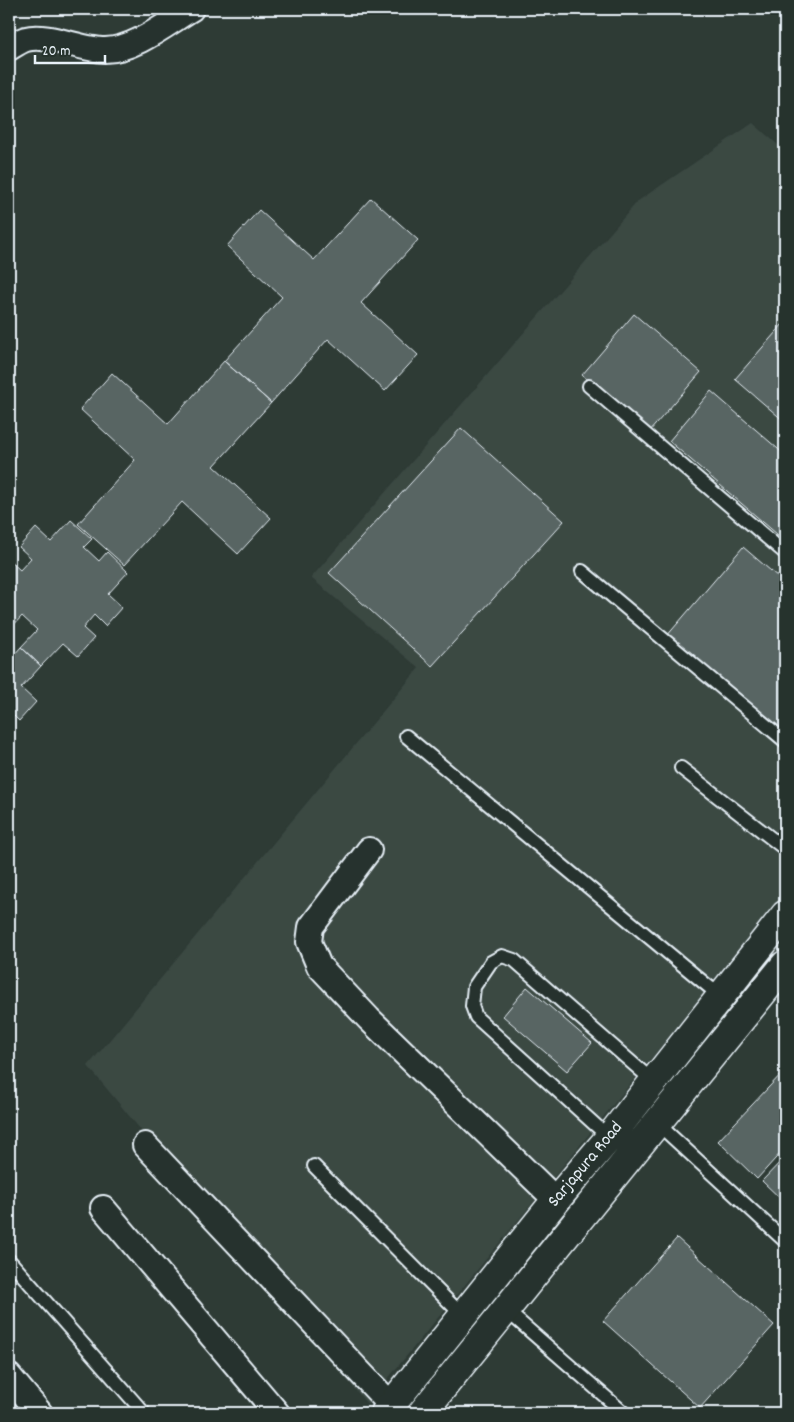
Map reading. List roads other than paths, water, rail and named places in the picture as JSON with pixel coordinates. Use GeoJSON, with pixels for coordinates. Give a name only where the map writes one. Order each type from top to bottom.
{"type":"FeatureCollection","features":[{"type":"Feature","properties":{"kind":"main road","name":"Sarjapura Road"},"geometry":{"type":"LineString","coordinates":[[388,1409],[556,1200],[609,1138],[785,915]]}},
{"type":"Feature","properties":{"kind":"main road","name":"Sarjapura Road"},"geometry":{"type":"LineString","coordinates":[[422,1413],[785,965]]}},
{"type":"Feature","properties":{"kind":"street"},"geometry":{"type":"LineString","coordinates":[[11,43],[36,38],[104,50],[118,48],[143,38],[190,9]]}},
{"type":"Feature","properties":{"kind":"street"},"geometry":{"type":"LineString","coordinates":[[368,850],[311,927],[309,942],[319,966],[369,1019],[556,1200]]}},
{"type":"Feature","properties":{"kind":"street"},"geometry":{"type":"LineString","coordinates":[[145,1146],[388,1409]]}},
{"type":"Feature","properties":{"kind":"street"},"geometry":{"type":"LineString","coordinates":[[102,1208],[277,1413]]}},
{"type":"Feature","properties":{"kind":"street"},"geometry":{"type":"LineString","coordinates":[[9,1376],[40,1413]]}},
{"type":"Feature","properties":{"kind":"lane"},"geometry":{"type":"LineString","coordinates":[[588,386],[785,553]]}},
{"type":"Feature","properties":{"kind":"lane"},"geometry":{"type":"LineString","coordinates":[[582,571],[785,741]]}},
{"type":"Feature","properties":{"kind":"lane"},"geometry":{"type":"LineString","coordinates":[[406,736],[720,996]]}},
{"type":"Feature","properties":{"kind":"lane"},"geometry":{"type":"LineString","coordinates":[[681,768],[785,849]]}},
{"type":"Feature","properties":{"kind":"lane"},"geometry":{"type":"LineString","coordinates":[[632,1154],[609,1138],[476,1017],[472,1006],[474,987],[491,962],[502,956],[514,960],[654,1082]]}},
{"type":"Feature","properties":{"kind":"lane"},"geometry":{"type":"LineString","coordinates":[[657,1123],[785,1241]]}},
{"type":"Feature","properties":{"kind":"lane"},"geometry":{"type":"LineString","coordinates":[[314,1166],[463,1316]]}},
{"type":"Feature","properties":{"kind":"lane"},"geometry":{"type":"LineString","coordinates":[[9,1260],[144,1413]]}},
{"type":"Feature","properties":{"kind":"lane"},"geometry":{"type":"LineString","coordinates":[[506,1310],[624,1413]]}}]}
